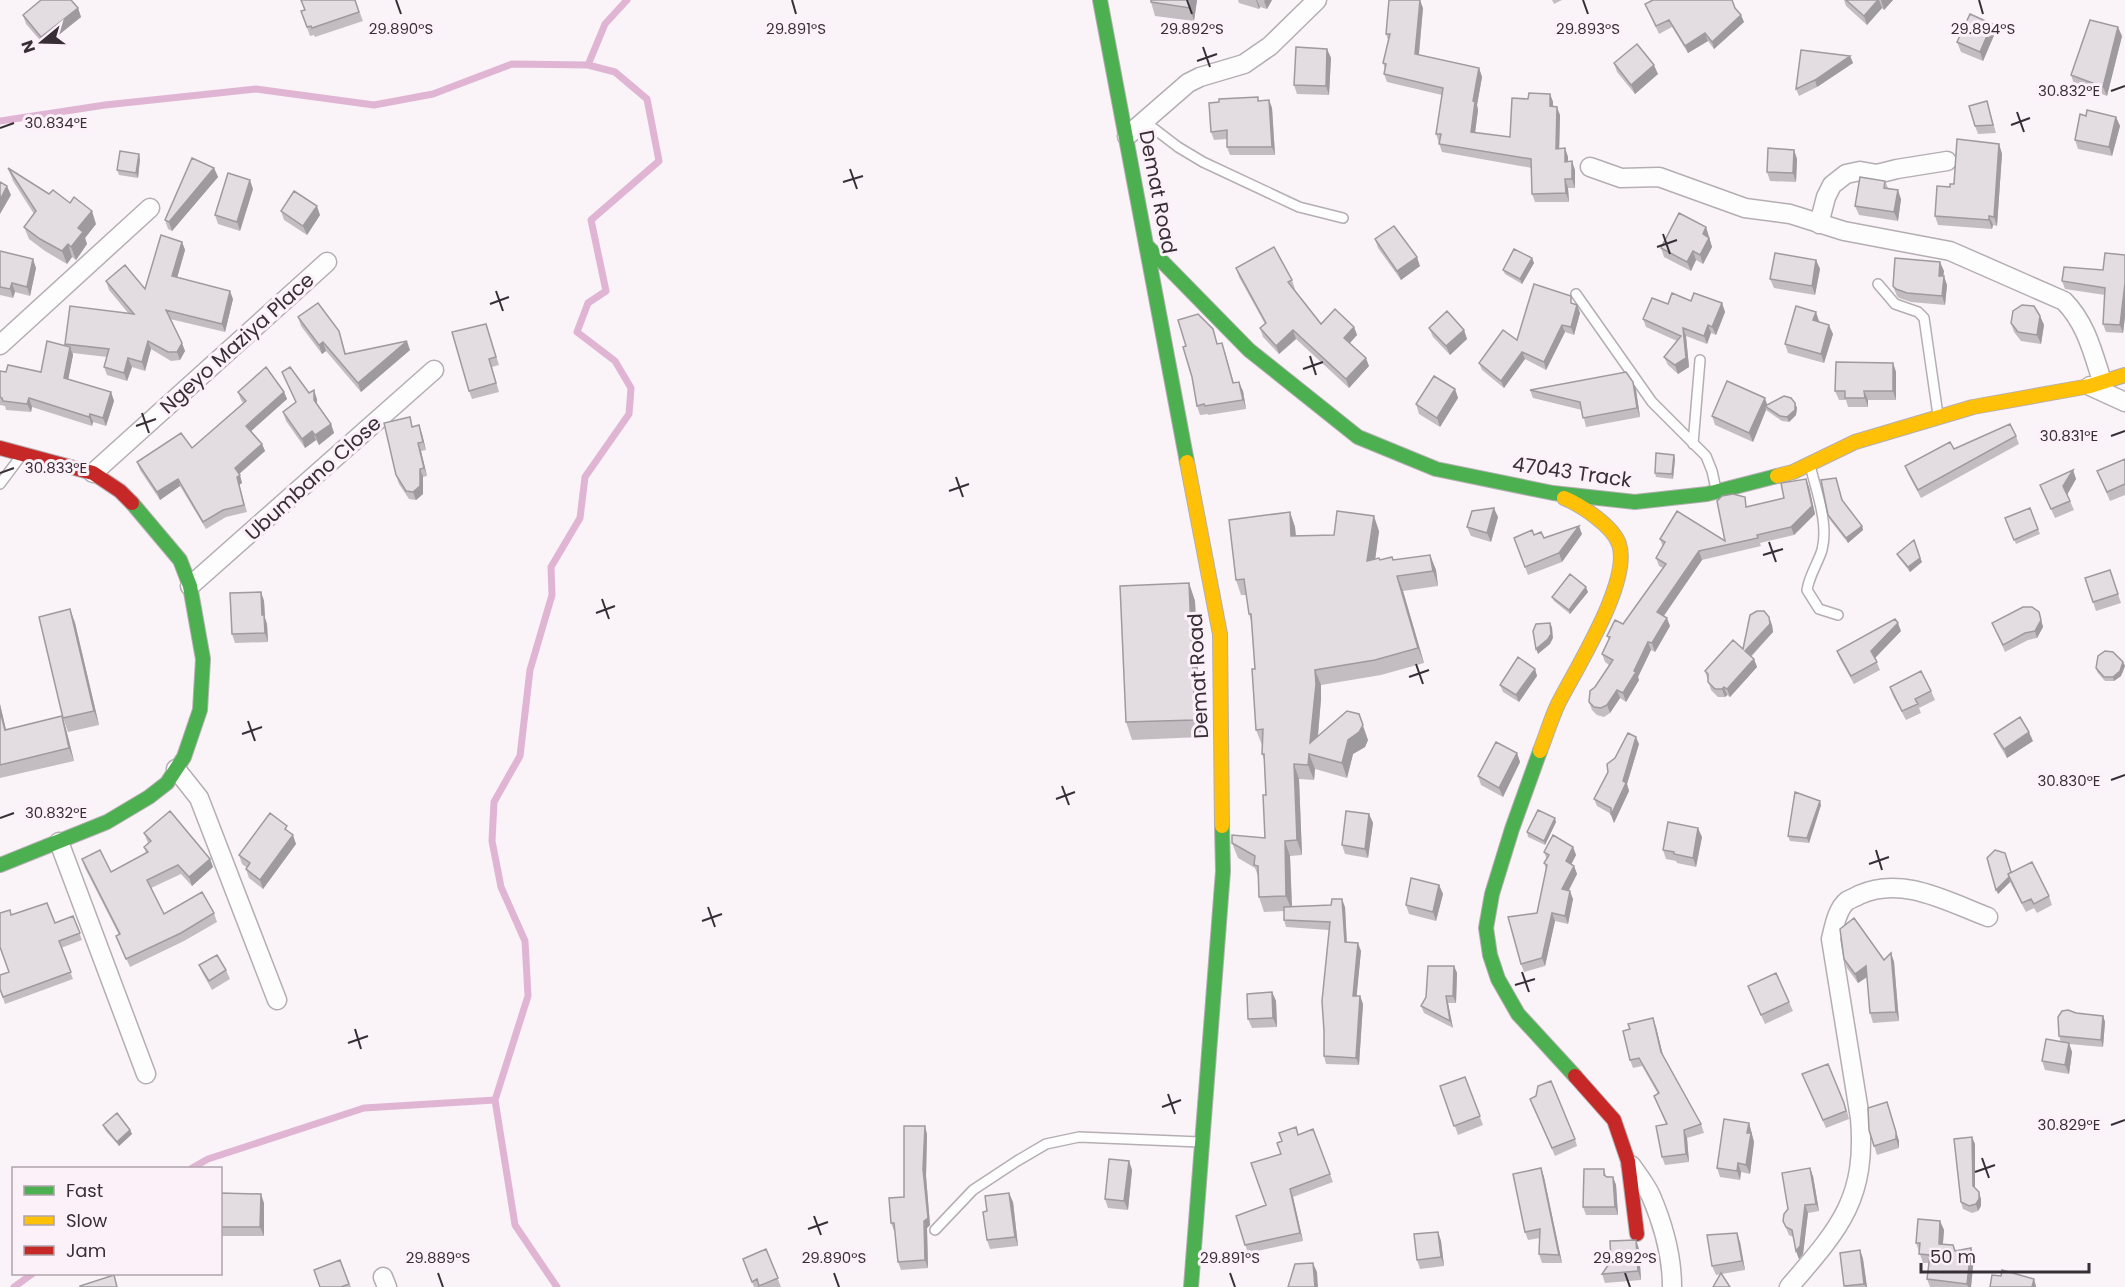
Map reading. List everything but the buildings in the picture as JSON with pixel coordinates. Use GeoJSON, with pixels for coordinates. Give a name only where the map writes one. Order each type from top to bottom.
{"type":"FeatureCollection","features":[{"type":"Feature","properties":{"kind":"street","name":"Demat Road"},"geometry":{"type":"LineString","coordinates":[[1100,0],[1220,634],[1223,871],[1191,1287]]}},
{"type":"Feature","properties":{"kind":"street"},"geometry":{"type":"LineString","coordinates":[[1127,136],[1188,83],[1200,77],[1244,64],[1270,46],[1317,0]]}},
{"type":"Feature","properties":{"kind":"street"},"geometry":{"type":"LineString","coordinates":[[1819,224],[1826,197],[1832,185],[1846,174],[1860,171],[1877,174],[1947,161]]}},
{"type":"Feature","properties":{"kind":"street"},"geometry":{"type":"LineString","coordinates":[[1590,167],[1621,178],[1659,177],[1745,208],[1790,214],[1819,224],[1950,251],[2064,301],[2072,309],[2087,335],[2096,383],[2125,402]]}},
{"type":"Feature","properties":{"kind":"street"},"geometry":{"type":"LineString","coordinates":[[0,345],[150,208]]}},
{"type":"Feature","properties":{"kind":"street","name":"47043 Track"},"geometry":{"type":"LineString","coordinates":[[1148,248],[1249,350],[1358,437],[1436,469],[1553,493],[1635,502],[1716,491],[1793,472],[1855,442],[1973,407],[2096,383],[2125,375]]}},
{"type":"Feature","properties":{"kind":"street","name":"Ngeyo Maziya Place"},"geometry":{"type":"LineString","coordinates":[[93,473],[327,262]]}},
{"type":"Feature","properties":{"kind":"street","name":"Ubumbano Close"},"geometry":{"type":"LineString","coordinates":[[190,586],[434,370]]}},
{"type":"Feature","properties":{"kind":"street"},"geometry":{"type":"LineString","coordinates":[[0,448],[93,473],[120,491],[180,560],[190,586],[203,659],[200,710],[184,757],[167,783],[149,797],[107,822],[0,865]]}},
{"type":"Feature","properties":{"kind":"street"},"geometry":{"type":"LineString","coordinates":[[1553,493],[1579,504],[1609,530],[1619,544],[1621,565],[1616,585],[1586,654],[1557,706],[1509,840],[1492,894],[1486,928],[1490,955],[1498,979],[1518,1014],[1614,1120],[1628,1161],[1637,1234]]}},
{"type":"Feature","properties":{"kind":"street"},"geometry":{"type":"LineString","coordinates":[[176,769],[199,798],[277,1000]]}},
{"type":"Feature","properties":{"kind":"street"},"geometry":{"type":"LineString","coordinates":[[59,842],[146,1074]]}},
{"type":"Feature","properties":{"kind":"street"},"geometry":{"type":"LineString","coordinates":[[1789,1287],[1832,1237],[1846,1212],[1860,1174],[1862,1140],[1860,1118],[1831,939],[1836,919],[1846,902],[1873,889],[1896,888],[1922,892],[1988,917]]}},
{"type":"Feature","properties":{"kind":"street"},"geometry":{"type":"LineString","coordinates":[[1628,1161],[1650,1195],[1664,1234],[1672,1273],[1672,1287]]}},
{"type":"Feature","properties":{"kind":"lane"},"geometry":{"type":"LineString","coordinates":[[1144,121],[1178,147],[1203,162],[1299,207],[1343,218]]}},
{"type":"Feature","properties":{"kind":"lane"},"geometry":{"type":"LineString","coordinates":[[1878,284],[1895,304],[1918,312],[1924,318],[1938,417]]}},
{"type":"Feature","properties":{"kind":"lane"},"geometry":{"type":"LineString","coordinates":[[1576,294],[1652,402],[1706,456],[1716,491]]}},
{"type":"Feature","properties":{"kind":"lane"},"geometry":{"type":"LineString","coordinates":[[1693,444],[1700,360]]}},
{"type":"Feature","properties":{"kind":"lane"},"geometry":{"type":"LineString","coordinates":[[0,484],[22,454]]}},
{"type":"Feature","properties":{"kind":"lane"},"geometry":{"type":"LineString","coordinates":[[1810,464],[1824,538],[1807,590],[1819,609],[1838,615]]}},
{"type":"Feature","properties":{"kind":"lane"},"geometry":{"type":"LineString","coordinates":[[935,1230],[974,1190],[1046,1144],[1079,1137],[1202,1142]]}},
{"type":"Feature","properties":{"kind":"waterway"},"geometry":{"type":"LineString","coordinates":[[557,1287],[515,1225],[495,1100],[528,996],[525,941],[501,887],[492,841],[494,802],[520,756],[530,670],[552,595],[551,567],[580,518],[585,477],[629,414],[631,388],[615,361],[577,332],[588,303],[606,291],[591,220],[659,161],[647,99],[615,72],[588,65],[605,24],[627,0]]}},
{"type":"Feature","properties":{"kind":"waterway"},"geometry":{"type":"LineString","coordinates":[[0,121],[105,105],[256,89],[374,105],[433,94],[512,64],[588,65]]}},
{"type":"Feature","properties":{"kind":"waterway"},"geometry":{"type":"LineString","coordinates":[[194,1167],[208,1159],[364,1108],[495,1100]]}},
{"type":"Feature","properties":{"kind":"waterway"},"geometry":{"type":"LineString","coordinates":[[14,1287],[31,1275]]}},
{"type":"Feature","properties":{"kind":"traffic: fast"},"geometry":{"type":"LineString","coordinates":[[1100,0],[1187,462]]}},
{"type":"Feature","properties":{"kind":"traffic: fast"},"geometry":{"type":"LineString","coordinates":[[1148,247],[1249,350],[1358,437],[1436,469],[1553,493],[1635,502],[1707,494],[1777,476]]}},
{"type":"Feature","properties":{"kind":"traffic: fast"},"geometry":{"type":"LineString","coordinates":[[0,865],[107,822],[149,797],[167,783],[184,757],[200,710],[203,659],[190,586],[180,560],[132,503]]}},
{"type":"Feature","properties":{"kind":"traffic: fast"},"geometry":{"type":"LineString","coordinates":[[1540,751],[1492,894],[1486,928],[1490,955],[1498,979],[1518,1014],[1575,1076]]}},
{"type":"Feature","properties":{"kind":"traffic: fast"},"geometry":{"type":"LineString","coordinates":[[1191,1287],[1223,871],[1222,826]]}},
{"type":"Feature","properties":{"kind":"traffic: slow"},"geometry":{"type":"LineString","coordinates":[[1777,476],[1793,472],[1855,442],[1973,407],[2090,386],[2125,375]]}},
{"type":"Feature","properties":{"kind":"traffic: slow"},"geometry":{"type":"LineString","coordinates":[[1187,462],[1220,634],[1222,826]]}},
{"type":"Feature","properties":{"kind":"traffic: slow"},"geometry":{"type":"LineString","coordinates":[[1540,751],[1558,704],[1610,602],[1621,560],[1619,544],[1610,530],[1587,511],[1564,498]]}},
{"type":"Feature","properties":{"kind":"traffic: jam"},"geometry":{"type":"LineString","coordinates":[[0,448],[93,473],[120,491],[132,503]]}},
{"type":"Feature","properties":{"kind":"traffic: jam"},"geometry":{"type":"LineString","coordinates":[[1575,1076],[1614,1120],[1628,1161],[1637,1234]]}}]}
